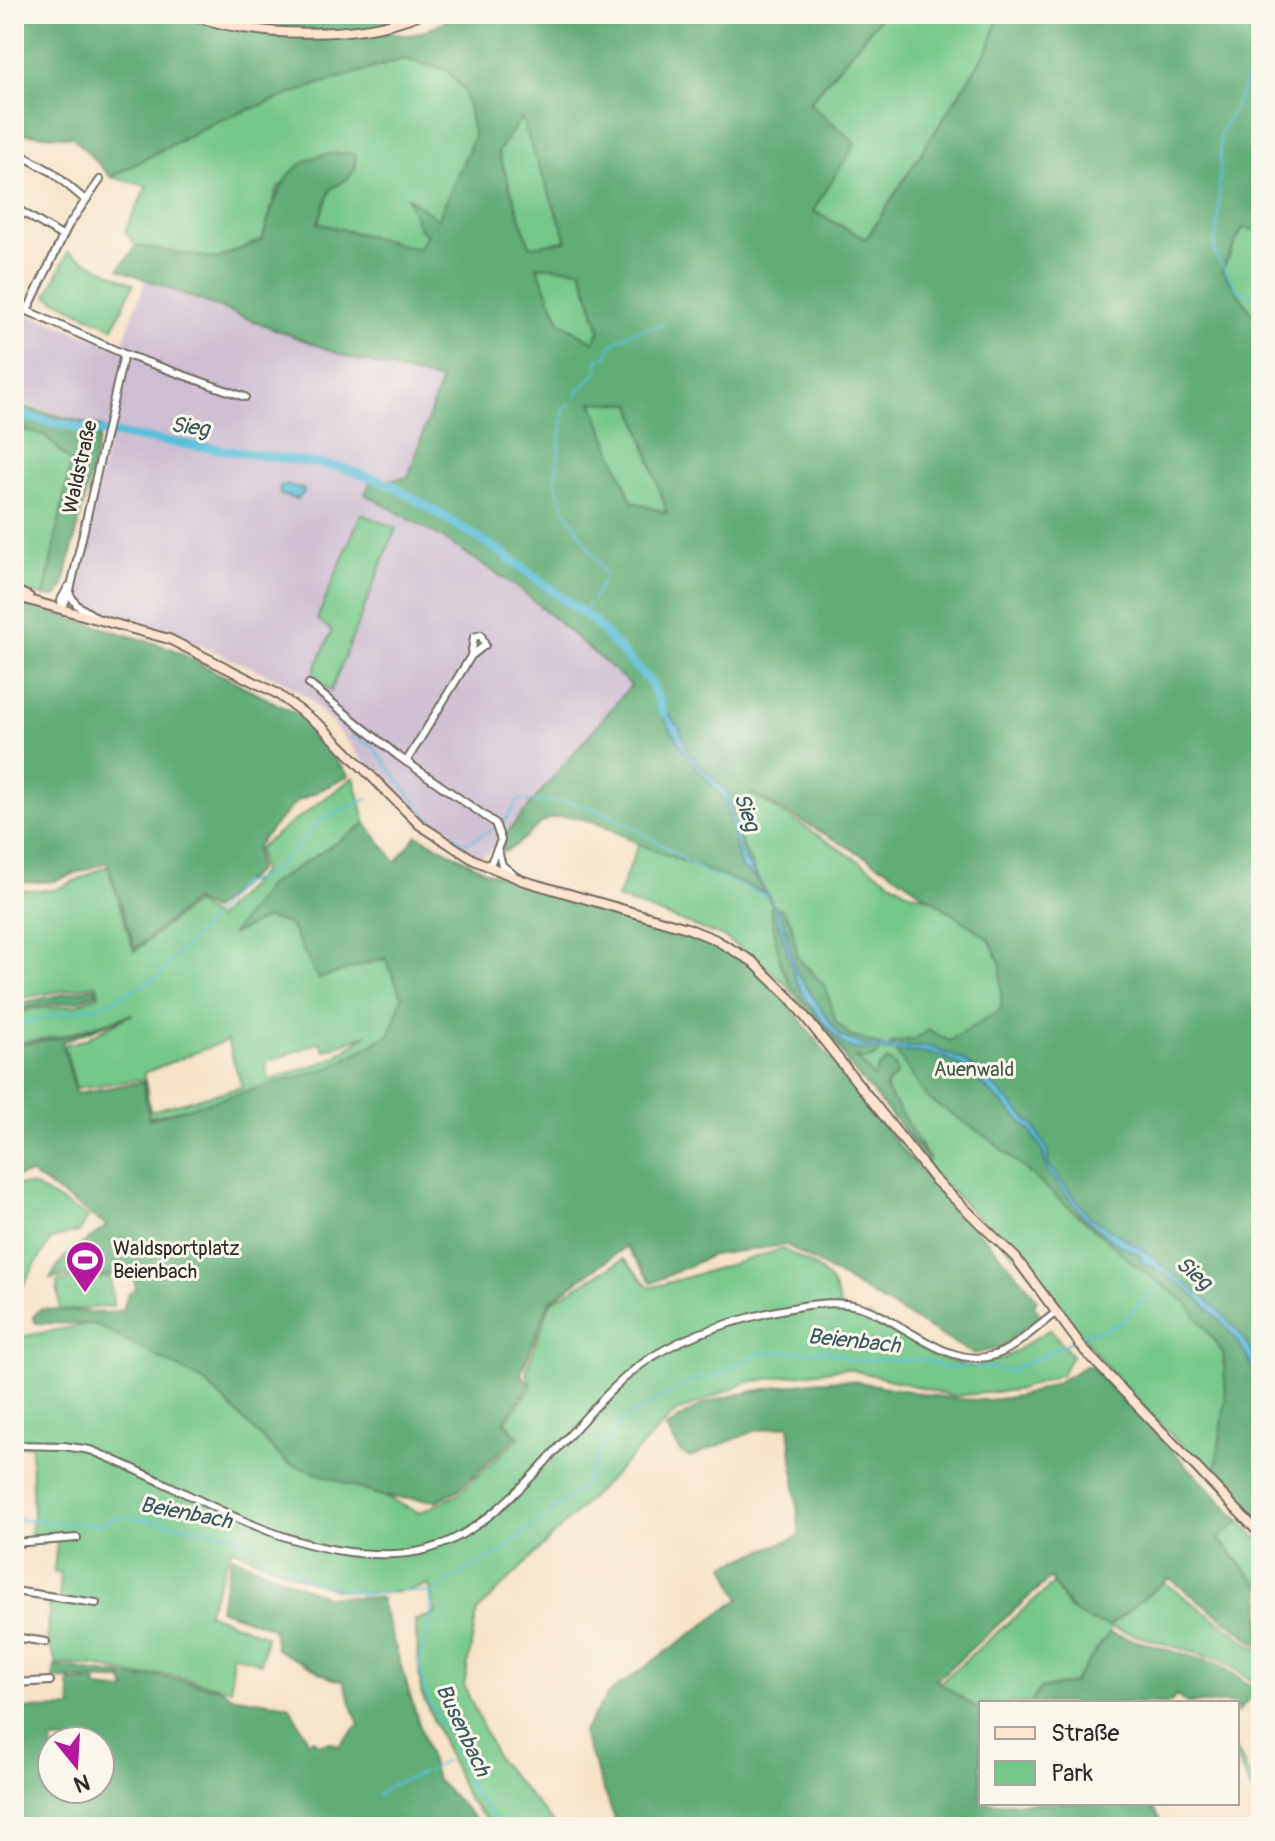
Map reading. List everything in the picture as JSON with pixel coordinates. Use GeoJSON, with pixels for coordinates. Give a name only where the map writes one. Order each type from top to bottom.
{"type":"FeatureCollection","features":[{"type":"Feature","properties":{"kind":"main road"},"geometry":{"type":"LineString","coordinates":[[189,14],[246,28],[325,31],[381,26],[420,14]]}},
{"type":"Feature","properties":{"kind":"main road"},"geometry":{"type":"LineString","coordinates":[[14,590],[33,600]]}},
{"type":"Feature","properties":{"kind":"main road"},"geometry":{"type":"LineString","coordinates":[[14,596],[169,639],[289,701],[338,742],[420,825],[489,867],[519,879],[687,928],[752,961],[790,998],[934,1179],[1016,1258],[1085,1351],[1261,1535]]}},
{"type":"Feature","properties":{"kind":"street"},"geometry":{"type":"LineString","coordinates":[[14,151],[52,172],[84,199]]}},
{"type":"Feature","properties":{"kind":"street"},"geometry":{"type":"LineString","coordinates":[[27,311],[44,282],[62,236],[84,199],[100,180]]}},
{"type":"Feature","properties":{"kind":"street"},"geometry":{"type":"LineString","coordinates":[[14,207],[62,236]]}},
{"type":"Feature","properties":{"kind":"street"},"geometry":{"type":"LineString","coordinates":[[14,305],[124,354],[245,397]]}},
{"type":"Feature","properties":{"kind":"street","name":"Waldstraße"},"geometry":{"type":"LineString","coordinates":[[62,608],[61,600],[69,590],[124,354]]}},
{"type":"Feature","properties":{"kind":"street"},"geometry":{"type":"LineString","coordinates":[[69,590],[77,605],[94,616]]}},
{"type":"Feature","properties":{"kind":"street"},"geometry":{"type":"LineString","coordinates":[[406,762],[471,656]]}},
{"type":"Feature","properties":{"kind":"street"},"geometry":{"type":"LineString","coordinates":[[309,684],[406,762],[495,823],[500,836],[489,867]]}},
{"type":"Feature","properties":{"kind":"street"},"geometry":{"type":"LineString","coordinates":[[498,848],[502,865],[519,879]]}},
{"type":"Feature","properties":{"kind":"street"},"geometry":{"type":"LineString","coordinates":[[14,1445],[74,1447],[109,1458],[203,1503],[303,1543],[348,1553],[408,1553],[452,1540],[488,1516],[622,1380],[660,1352],[699,1334],[783,1310],[852,1305],[878,1314],[945,1350],[980,1358],[1010,1347],[1056,1313]]}},
{"type":"Feature","properties":{"kind":"street"},"geometry":{"type":"LineString","coordinates":[[14,1543],[77,1538]]}},
{"type":"Feature","properties":{"kind":"street"},"geometry":{"type":"LineString","coordinates":[[14,1591],[96,1603]]}},
{"type":"Feature","properties":{"kind":"street"},"geometry":{"type":"LineString","coordinates":[[14,1637],[46,1642]]}},
{"type":"Feature","properties":{"kind":"street"},"geometry":{"type":"LineString","coordinates":[[14,1683],[50,1681]]}},
{"type":"Feature","properties":{"kind":"shaded area"},"geometry":{"type":"Polygon","coordinates":[[[146,278],[347,357],[442,381],[408,477],[370,483],[365,494],[441,537],[520,589],[631,684],[530,809],[487,854],[478,856],[433,829],[387,788],[311,700],[283,681],[171,633],[71,600],[111,431],[14,401],[14,309],[121,348],[146,278]]]}},
{"type":"Feature","properties":{"kind":"green space"},"geometry":{"type":"Polygon","coordinates":[[[14,14],[408,14],[384,29],[412,35],[456,14],[883,14],[809,103],[856,143],[813,211],[866,239],[988,49],[1000,14],[1261,14],[1261,231],[1243,228],[1222,270],[1261,326],[1261,1353],[1255,1361],[1261,1379],[1261,1529],[1215,1474],[1226,1396],[1223,1353],[1187,1303],[1134,1264],[990,1139],[927,1098],[890,1043],[914,1039],[929,1030],[949,1041],[1001,1009],[1001,964],[989,939],[887,869],[753,794],[737,834],[765,893],[644,846],[603,826],[570,817],[558,817],[542,823],[516,845],[501,852],[505,835],[631,685],[520,589],[441,537],[365,494],[370,483],[408,477],[441,381],[347,357],[119,269],[136,246],[217,259],[262,240],[274,203],[290,174],[315,157],[333,154],[356,154],[353,172],[331,189],[318,223],[418,249],[427,234],[419,229],[407,197],[438,219],[474,137],[465,91],[447,70],[404,59],[319,84],[215,122],[111,177],[73,137],[14,133],[14,14]],[[521,118],[498,152],[530,246],[566,241],[567,240],[521,118]],[[537,266],[560,322],[594,342],[600,330],[581,269],[537,266]],[[592,402],[632,502],[667,513],[632,404],[592,402]]]}},
{"type":"Feature","properties":{"kind":"green space"},"geometry":{"type":"Polygon","coordinates":[[[883,14],[1000,14],[988,49],[866,239],[813,211],[809,103],[883,14]]]}},
{"type":"Feature","properties":{"kind":"green space"},"geometry":{"type":"Polygon","coordinates":[[[404,59],[447,70],[465,92],[474,137],[438,220],[409,198],[428,234],[418,249],[317,223],[331,189],[356,168],[356,154],[278,187],[262,240],[217,259],[136,246],[125,231],[147,186],[111,177],[215,122],[319,84],[404,59]]]}},
{"type":"Feature","properties":{"kind":"green space"},"geometry":{"type":"Polygon","coordinates":[[[521,118],[567,240],[530,247],[498,151],[521,118]]]}},
{"type":"Feature","properties":{"kind":"green space"},"geometry":{"type":"Polygon","coordinates":[[[1243,227],[1261,231],[1261,326],[1222,270],[1243,227]]]}},
{"type":"Feature","properties":{"kind":"green space"},"geometry":{"type":"Polygon","coordinates":[[[68,252],[134,284],[113,328],[47,296],[68,252]]]}},
{"type":"Feature","properties":{"kind":"green space"},"geometry":{"type":"Polygon","coordinates":[[[536,266],[581,269],[600,330],[594,342],[560,322],[536,266]]]}},
{"type":"Feature","properties":{"kind":"green space"},"geometry":{"type":"Polygon","coordinates":[[[592,401],[632,404],[667,513],[632,502],[592,401]]]}},
{"type":"Feature","properties":{"kind":"green space"},"geometry":{"type":"Polygon","coordinates":[[[14,405],[102,427],[63,587],[56,597],[44,596],[71,463],[45,435],[14,428],[14,405]]]}},
{"type":"Feature","properties":{"kind":"green space"},"geometry":{"type":"Polygon","coordinates":[[[14,428],[45,435],[71,463],[44,596],[14,588],[14,428]]]}},
{"type":"Feature","properties":{"kind":"green space"},"geometry":{"type":"Polygon","coordinates":[[[361,514],[396,528],[331,691],[311,678],[332,631],[317,619],[361,514]]]}},
{"type":"Feature","properties":{"kind":"green space"},"geometry":{"type":"Polygon","coordinates":[[[14,601],[170,648],[300,716],[349,776],[296,802],[256,846],[258,870],[212,910],[193,901],[135,949],[107,862],[55,881],[14,883],[14,601]]]}},
{"type":"Feature","properties":{"kind":"green space","name":"Auenwald"},"geometry":{"type":"Polygon","coordinates":[[[647,695],[757,797],[910,893],[942,904],[989,939],[1259,1331],[1261,1521],[1243,1502],[1241,1506],[1217,1477],[1208,1473],[1119,1382],[1018,1258],[931,1171],[896,1120],[785,983],[724,937],[617,898],[639,843],[677,859],[647,695]]]}},
{"type":"Feature","properties":{"kind":"green space"},"geometry":{"type":"Polygon","coordinates":[[[354,777],[366,824],[269,885],[233,933],[266,918],[290,924],[318,978],[385,958],[402,997],[390,1034],[332,1067],[246,1094],[149,1117],[143,1079],[76,1088],[64,1045],[84,1040],[132,1014],[61,1036],[14,1043],[14,1016],[31,1009],[76,1005],[99,995],[97,985],[14,999],[14,890],[55,890],[108,866],[134,952],[194,903],[216,919],[262,872],[258,848],[354,777]],[[368,1034],[324,1051],[320,1042],[265,1063],[269,1080],[330,1060],[368,1034]],[[227,1040],[144,1073],[150,1111],[242,1087],[227,1040]]]}},
{"type":"Feature","properties":{"kind":"green space"},"geometry":{"type":"Polygon","coordinates":[[[366,824],[396,862],[417,835],[487,872],[723,948],[752,967],[777,990],[914,1163],[1023,1281],[1037,1299],[1034,1305],[1041,1316],[1001,1348],[973,1354],[786,1245],[712,1255],[652,1283],[626,1247],[550,1301],[521,1373],[530,1385],[504,1420],[516,1437],[458,1490],[437,1501],[385,1497],[287,1463],[204,1381],[94,1324],[36,1323],[33,1317],[40,1309],[107,1313],[123,1310],[128,1294],[136,1289],[133,1274],[50,1279],[63,1258],[107,1226],[31,1174],[14,1177],[14,1045],[62,1038],[133,1014],[62,1042],[76,1093],[143,1082],[149,1119],[332,1067],[390,1034],[402,997],[385,958],[318,979],[289,924],[266,918],[231,935],[269,885],[366,824]]]}},
{"type":"Feature","properties":{"kind":"green space"},"geometry":{"type":"Polygon","coordinates":[[[770,908],[781,908],[791,922],[798,958],[825,986],[836,1022],[851,1036],[880,1045],[878,1055],[866,1060],[856,1057],[874,1078],[878,1068],[888,1060],[895,1066],[897,1074],[885,1087],[930,1161],[847,1063],[843,1050],[790,984],[781,966],[770,908]]]}},
{"type":"Feature","properties":{"kind":"green space"},"geometry":{"type":"Polygon","coordinates":[[[96,988],[97,993],[77,1001],[30,1007],[14,1013],[14,1004],[96,988]]]}},
{"type":"Feature","properties":{"kind":"green space"},"geometry":{"type":"Polygon","coordinates":[[[14,1185],[31,1185],[88,1217],[79,1232],[51,1239],[14,1300],[14,1185]]]}},
{"type":"Feature","properties":{"kind":"green space"},"geometry":{"type":"Polygon","coordinates":[[[783,1249],[814,1266],[829,1279],[841,1313],[872,1318],[935,1357],[972,1367],[1006,1357],[1050,1329],[1072,1356],[1062,1374],[1016,1390],[953,1396],[845,1368],[747,1382],[675,1413],[477,1612],[464,1686],[498,1760],[557,1827],[494,1827],[468,1800],[421,1692],[415,1620],[436,1614],[429,1585],[401,1592],[351,1592],[305,1579],[232,1548],[207,1613],[266,1636],[261,1663],[232,1654],[231,1689],[163,1674],[140,1677],[96,1666],[57,1664],[47,1639],[49,1604],[59,1602],[61,1573],[54,1572],[57,1540],[28,1540],[33,1518],[31,1445],[20,1445],[19,1416],[14,1419],[14,1338],[94,1323],[204,1381],[287,1463],[385,1497],[419,1513],[457,1495],[519,1438],[506,1421],[532,1387],[526,1370],[551,1302],[624,1259],[650,1288],[783,1249]]]}},
{"type":"Feature","properties":{"kind":"green space","name":"Waldsportplatz Beienbach"},"geometry":{"type":"Polygon","coordinates":[[[110,1277],[113,1306],[60,1311],[57,1282],[110,1277]]]}},
{"type":"Feature","properties":{"kind":"green space"},"geometry":{"type":"Polygon","coordinates":[[[1085,1366],[1091,1366],[1240,1521],[1218,1539],[1261,1587],[1261,1647],[1169,1578],[1109,1626],[1079,1615],[1050,1578],[936,1680],[979,1710],[979,1805],[1147,1805],[1154,1810],[1164,1827],[618,1827],[582,1733],[608,1694],[740,1599],[725,1565],[800,1536],[789,1425],[755,1431],[690,1457],[681,1453],[666,1428],[707,1403],[821,1381],[851,1381],[970,1400],[1025,1394],[1054,1384],[1085,1366]]]}},
{"type":"Feature","properties":{"kind":"green space"},"geometry":{"type":"Polygon","coordinates":[[[1240,1521],[1261,1542],[1261,1587],[1218,1538],[1240,1521]]]}},
{"type":"Feature","properties":{"kind":"green space"},"geometry":{"type":"Polygon","coordinates":[[[232,1556],[324,1596],[380,1598],[436,1779],[483,1827],[14,1827],[14,1709],[72,1708],[69,1682],[96,1682],[97,1688],[126,1691],[123,1680],[53,1679],[55,1666],[141,1679],[154,1675],[222,1689],[229,1696],[289,1705],[309,1742],[313,1739],[319,1744],[330,1742],[339,1746],[359,1725],[343,1680],[333,1679],[276,1649],[273,1628],[219,1609],[232,1556]]]}},
{"type":"Feature","properties":{"kind":"green space"},"geometry":{"type":"Polygon","coordinates":[[[1164,1582],[1261,1652],[1261,1687],[1225,1662],[1109,1627],[1109,1633],[1073,1684],[1040,1689],[1032,1701],[979,1701],[979,1710],[939,1683],[1054,1583],[1069,1609],[1109,1626],[1164,1582]]]}},
{"type":"Feature","properties":{"kind":"green space"},"geometry":{"type":"Polygon","coordinates":[[[1109,1633],[1220,1665],[1257,1690],[1239,1711],[1239,1701],[1184,1701],[1176,1696],[1172,1701],[1032,1701],[1040,1689],[1073,1683],[1109,1633]]]}},
{"type":"Feature","properties":{"kind":"green space"},"geometry":{"type":"Polygon","coordinates":[[[1239,1754],[1261,1799],[1261,1812],[1239,1763],[1239,1754]]]}},
{"type":"Feature","properties":{"kind":"water"},"geometry":{"type":"Polygon","coordinates":[[[280,486],[303,489],[304,493],[297,499],[280,495],[280,486]]]}},
{"type":"Feature","properties":{"kind":"water"},"geometry":{"type":"Polygon","coordinates":[[[659,704],[679,727],[689,753],[728,793],[742,854],[782,918],[797,973],[840,1036],[868,1047],[931,1047],[961,1059],[985,1077],[1034,1126],[1047,1149],[1049,1166],[1090,1217],[1155,1257],[1235,1327],[1255,1359],[1260,1377],[1261,1442],[1254,1410],[1257,1381],[1238,1343],[1192,1294],[1158,1270],[1142,1263],[1140,1255],[1114,1242],[1085,1218],[1048,1172],[1041,1148],[1030,1130],[966,1069],[944,1057],[928,1053],[851,1049],[828,1028],[798,985],[770,901],[762,887],[741,869],[725,800],[687,756],[659,710],[659,704]]]}},
{"type":"Feature","properties":{"kind":"waterway"},"geometry":{"type":"LineString","coordinates":[[1261,37],[1241,94],[1220,134],[1219,214],[1214,252],[1237,290],[1261,300]]}},
{"type":"Feature","properties":{"kind":"waterway"},"geometry":{"type":"LineString","coordinates":[[577,396],[577,392],[597,373],[598,360],[607,356],[614,343],[629,334],[663,325]]}},
{"type":"Feature","properties":{"kind":"waterway"},"geometry":{"type":"LineString","coordinates":[[572,403],[564,408],[555,481],[564,508],[606,575]]}},
{"type":"Feature","properties":{"kind":"waterway","name":"Sieg"},"geometry":{"type":"LineString","coordinates":[[14,414],[95,431],[340,467],[392,485],[501,552],[592,620],[651,683],[663,712]]}},
{"type":"Feature","properties":{"kind":"waterway"},"geometry":{"type":"LineString","coordinates":[[593,599],[603,580]]}},
{"type":"Feature","properties":{"kind":"waterway"},"geometry":{"type":"LineString","coordinates":[[582,611],[589,604]]}},
{"type":"Feature","properties":{"kind":"waterway"},"geometry":{"type":"LineString","coordinates":[[351,736],[373,747],[425,814],[464,844],[493,829]]}},
{"type":"Feature","properties":{"kind":"waterway"},"geometry":{"type":"LineString","coordinates":[[214,915],[239,885],[272,873],[321,819],[368,799]]}},
{"type":"Feature","properties":{"kind":"waterway"},"geometry":{"type":"LineString","coordinates":[[503,823],[519,800],[555,802]]}},
{"type":"Feature","properties":{"kind":"waterway"},"geometry":{"type":"LineString","coordinates":[[559,802],[578,804],[615,817],[703,871],[766,897]]}},
{"type":"Feature","properties":{"kind":"waterway"},"geometry":{"type":"LineString","coordinates":[[159,975],[211,919]]}},
{"type":"Feature","properties":{"kind":"waterway"},"geometry":{"type":"LineString","coordinates":[[14,1025],[108,1003],[157,977]]}},
{"type":"Feature","properties":{"kind":"waterway","name":"Beienbach"},"geometry":{"type":"LineString","coordinates":[[1080,1336],[1121,1323],[1158,1284]]}},
{"type":"Feature","properties":{"kind":"waterway","name":"Beienbach"},"geometry":{"type":"LineString","coordinates":[[445,1583],[504,1550],[584,1485],[603,1446],[622,1421],[695,1379],[714,1377],[759,1353],[827,1350],[852,1360],[926,1360],[946,1369],[968,1365],[1010,1371],[1074,1340]]}},
{"type":"Feature","properties":{"kind":"waterway","name":"Beienbach"},"geometry":{"type":"LineString","coordinates":[[14,1516],[22,1520],[96,1525],[117,1517],[143,1519],[230,1534],[270,1560],[315,1582],[362,1594],[390,1593]]}},
{"type":"Feature","properties":{"kind":"waterway","name":"Beienbach"},"geometry":{"type":"LineString","coordinates":[[401,1591],[430,1593],[441,1585]]}},
{"type":"Feature","properties":{"kind":"waterway","name":"Busenbach"},"geometry":{"type":"LineString","coordinates":[[430,1593],[432,1617],[419,1663],[427,1699],[450,1736],[471,1789],[500,1827]]}},
{"type":"Feature","properties":{"kind":"waterway"},"geometry":{"type":"LineString","coordinates":[[428,1771],[445,1761]]}},
{"type":"Feature","properties":{"kind":"waterway"},"geometry":{"type":"LineString","coordinates":[[378,1795],[392,1785],[422,1773]]}},
{"type":"Feature","properties":{"kind":"place","name":"Waldsportplatz Beienbach"},"geometry":{"type":"Point","coordinates":[85,1294]}}]}
